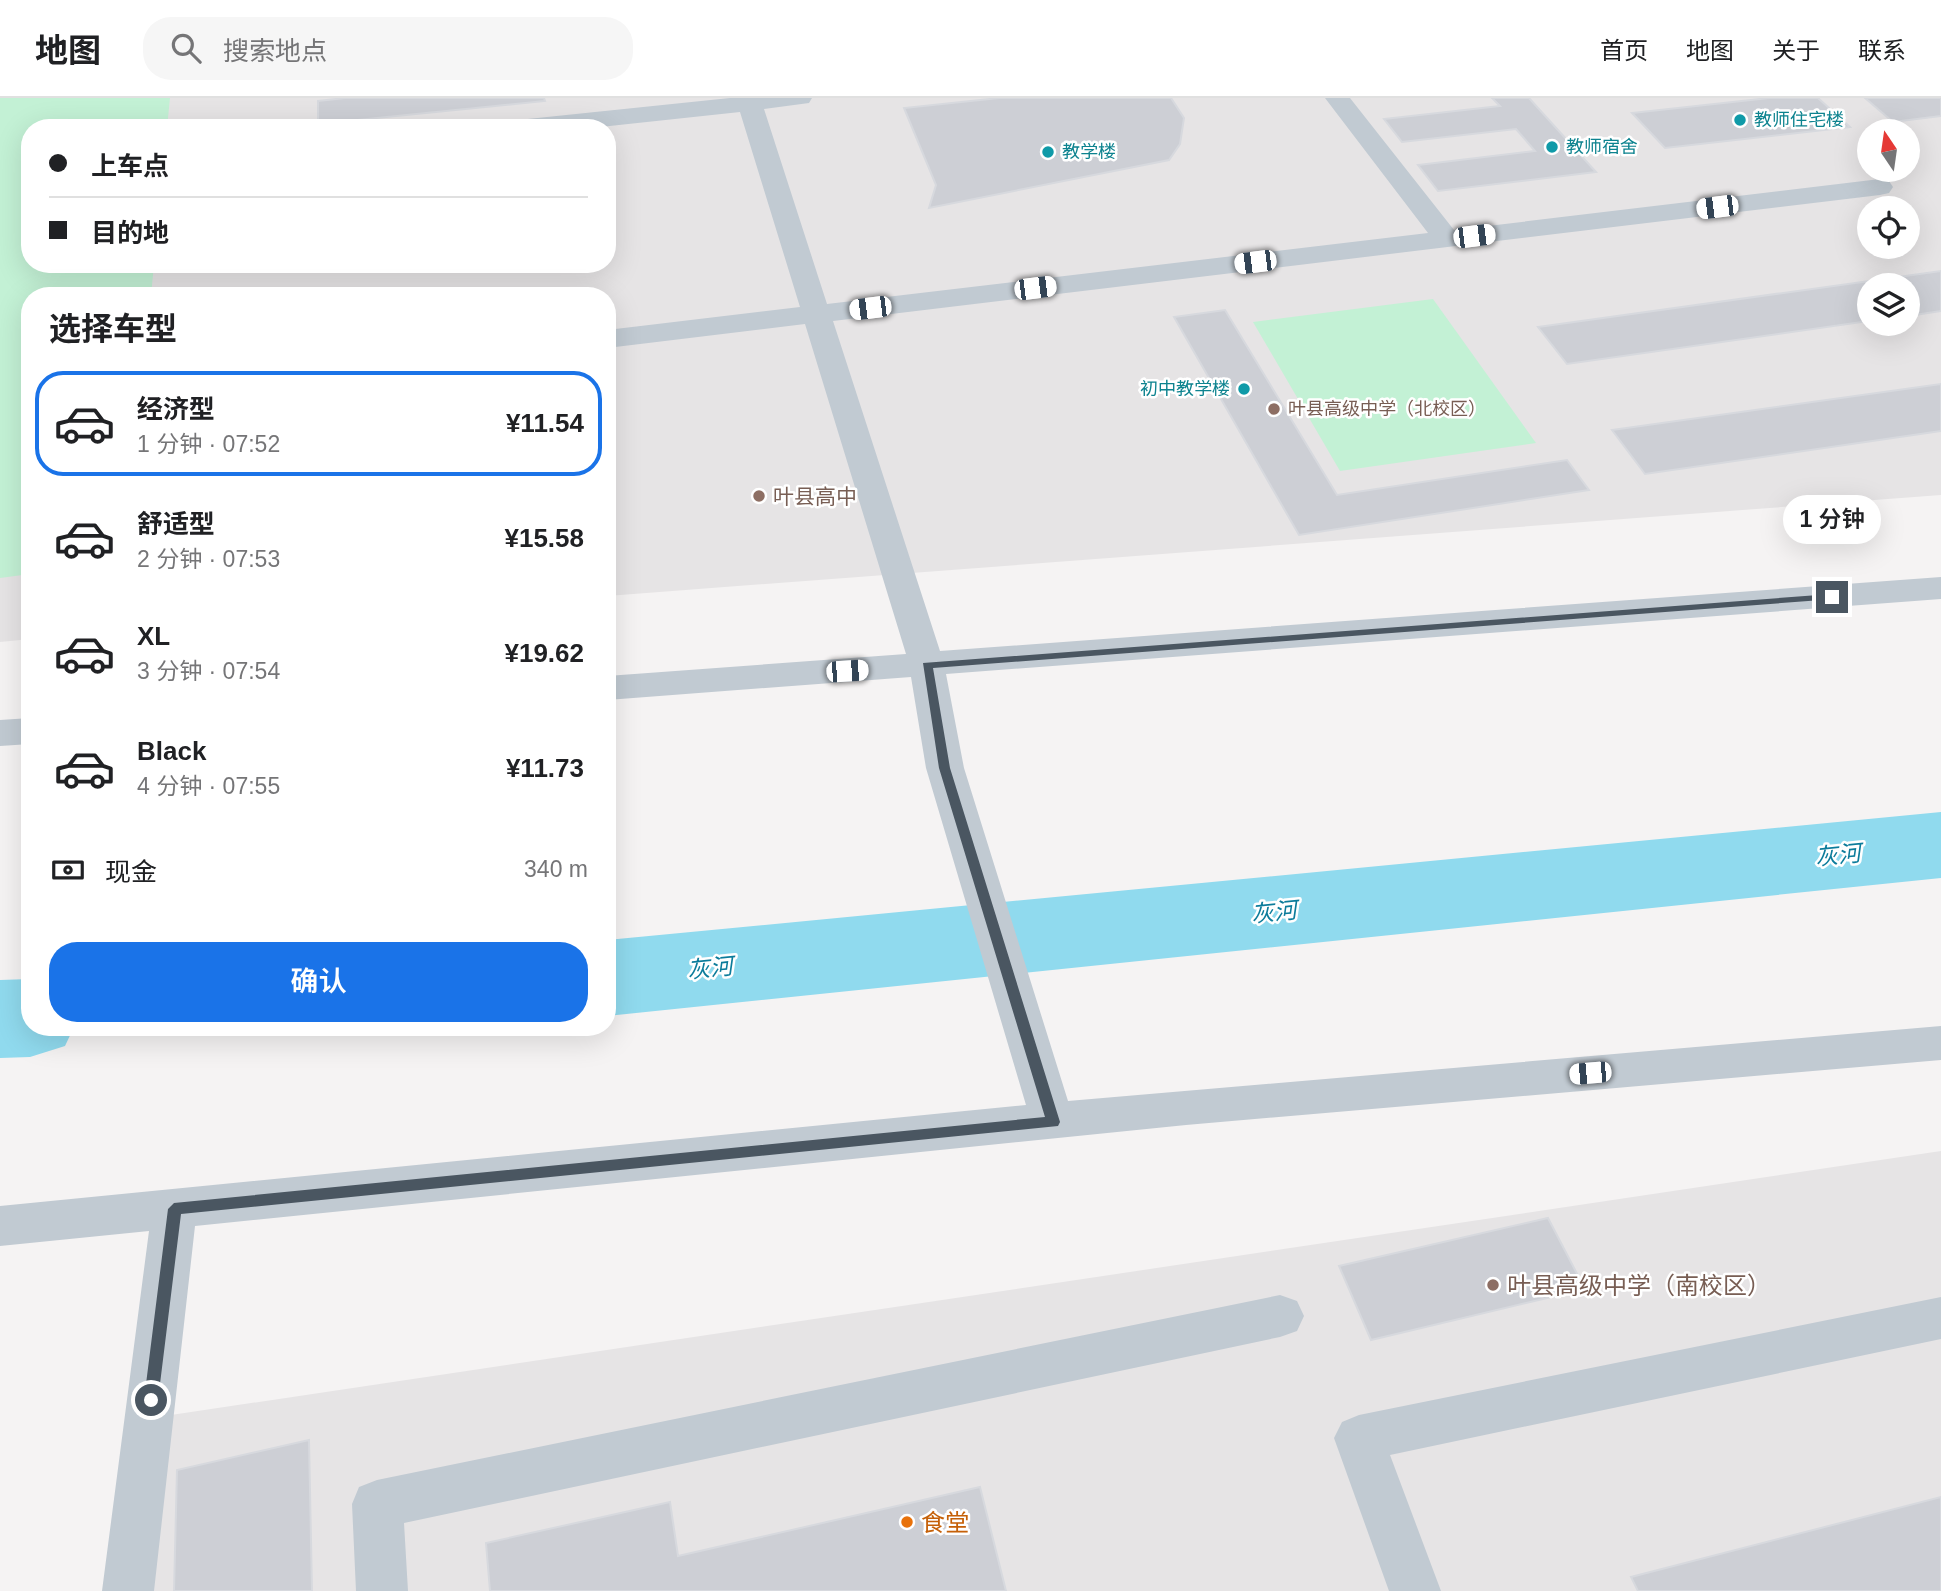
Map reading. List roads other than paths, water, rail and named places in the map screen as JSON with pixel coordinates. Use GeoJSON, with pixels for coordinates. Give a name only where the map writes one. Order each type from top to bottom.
{"type":"FeatureCollection","features":[{"type":"Feature","properties":{"kind":"street"},"geometry":{"type":"LineString","coordinates":[[595,119],[749,101],[800,98]]}},
{"type":"Feature","properties":{"kind":"street"},"geometry":{"type":"LineString","coordinates":[[1337,98],[1447,239]]}},
{"type":"Feature","properties":{"kind":"street"},"geometry":{"type":"LineString","coordinates":[[749,101],[927,665],[944,768],[1053,1122]]}},
{"type":"Feature","properties":{"kind":"street"},"geometry":{"type":"LineString","coordinates":[[616,338],[1880,187]]}},
{"type":"Feature","properties":{"kind":"street"},"geometry":{"type":"LineString","coordinates":[[616,687],[1941,588]]}},
{"type":"Feature","properties":{"kind":"street"},"geometry":{"type":"LineString","coordinates":[[0,733],[21,732]]}},
{"type":"Feature","properties":{"kind":"street"},"geometry":{"type":"LineString","coordinates":[[0,1226],[1186,1107],[1941,1043]]}},
{"type":"Feature","properties":{"kind":"street"},"geometry":{"type":"LineString","coordinates":[[128,1591],[174,1209]]}},
{"type":"Feature","properties":{"kind":"street"},"geometry":{"type":"LineString","coordinates":[[382,1591],[377,1504],[1280,1316]]}},
{"type":"Feature","properties":{"kind":"street"},"geometry":{"type":"LineString","coordinates":[[1415,1591],[1359,1438],[1941,1318]]}},
{"type":"Feature","properties":{"kind":"waterway","name":"灰河"},"geometry":{"type":"LineString","coordinates":[[616,977],[1941,845]]}},
{"type":"Feature","properties":{"kind":"waterway","name":"灰河"},"geometry":{"type":"LineString","coordinates":[[0,1019],[21,1018]]}},
{"type":"Feature","properties":{"kind":"place","name":"教师住宅楼"},"geometry":{"type":"Point","coordinates":[1740,120]}},
{"type":"Feature","properties":{"kind":"place","name":"教师宿舍"},"geometry":{"type":"Point","coordinates":[1552,147]}},
{"type":"Feature","properties":{"kind":"place","name":"教学楼"},"geometry":{"type":"Point","coordinates":[1048,152]}},
{"type":"Feature","properties":{"kind":"place","name":"初中教学楼"},"geometry":{"type":"Point","coordinates":[1244,389]}},
{"type":"Feature","properties":{"kind":"place","name":"叶县高级中学（北校区）"},"geometry":{"type":"Point","coordinates":[1274,409]}},
{"type":"Feature","properties":{"kind":"place","name":"叶县高中"},"geometry":{"type":"Point","coordinates":[759,496]}},
{"type":"Feature","properties":{"kind":"place","name":"叶县高级中学（南校区）"},"geometry":{"type":"Point","coordinates":[1493,1285]}},
{"type":"Feature","properties":{"kind":"place","name":"食堂"},"geometry":{"type":"Point","coordinates":[907,1522]}}]}
